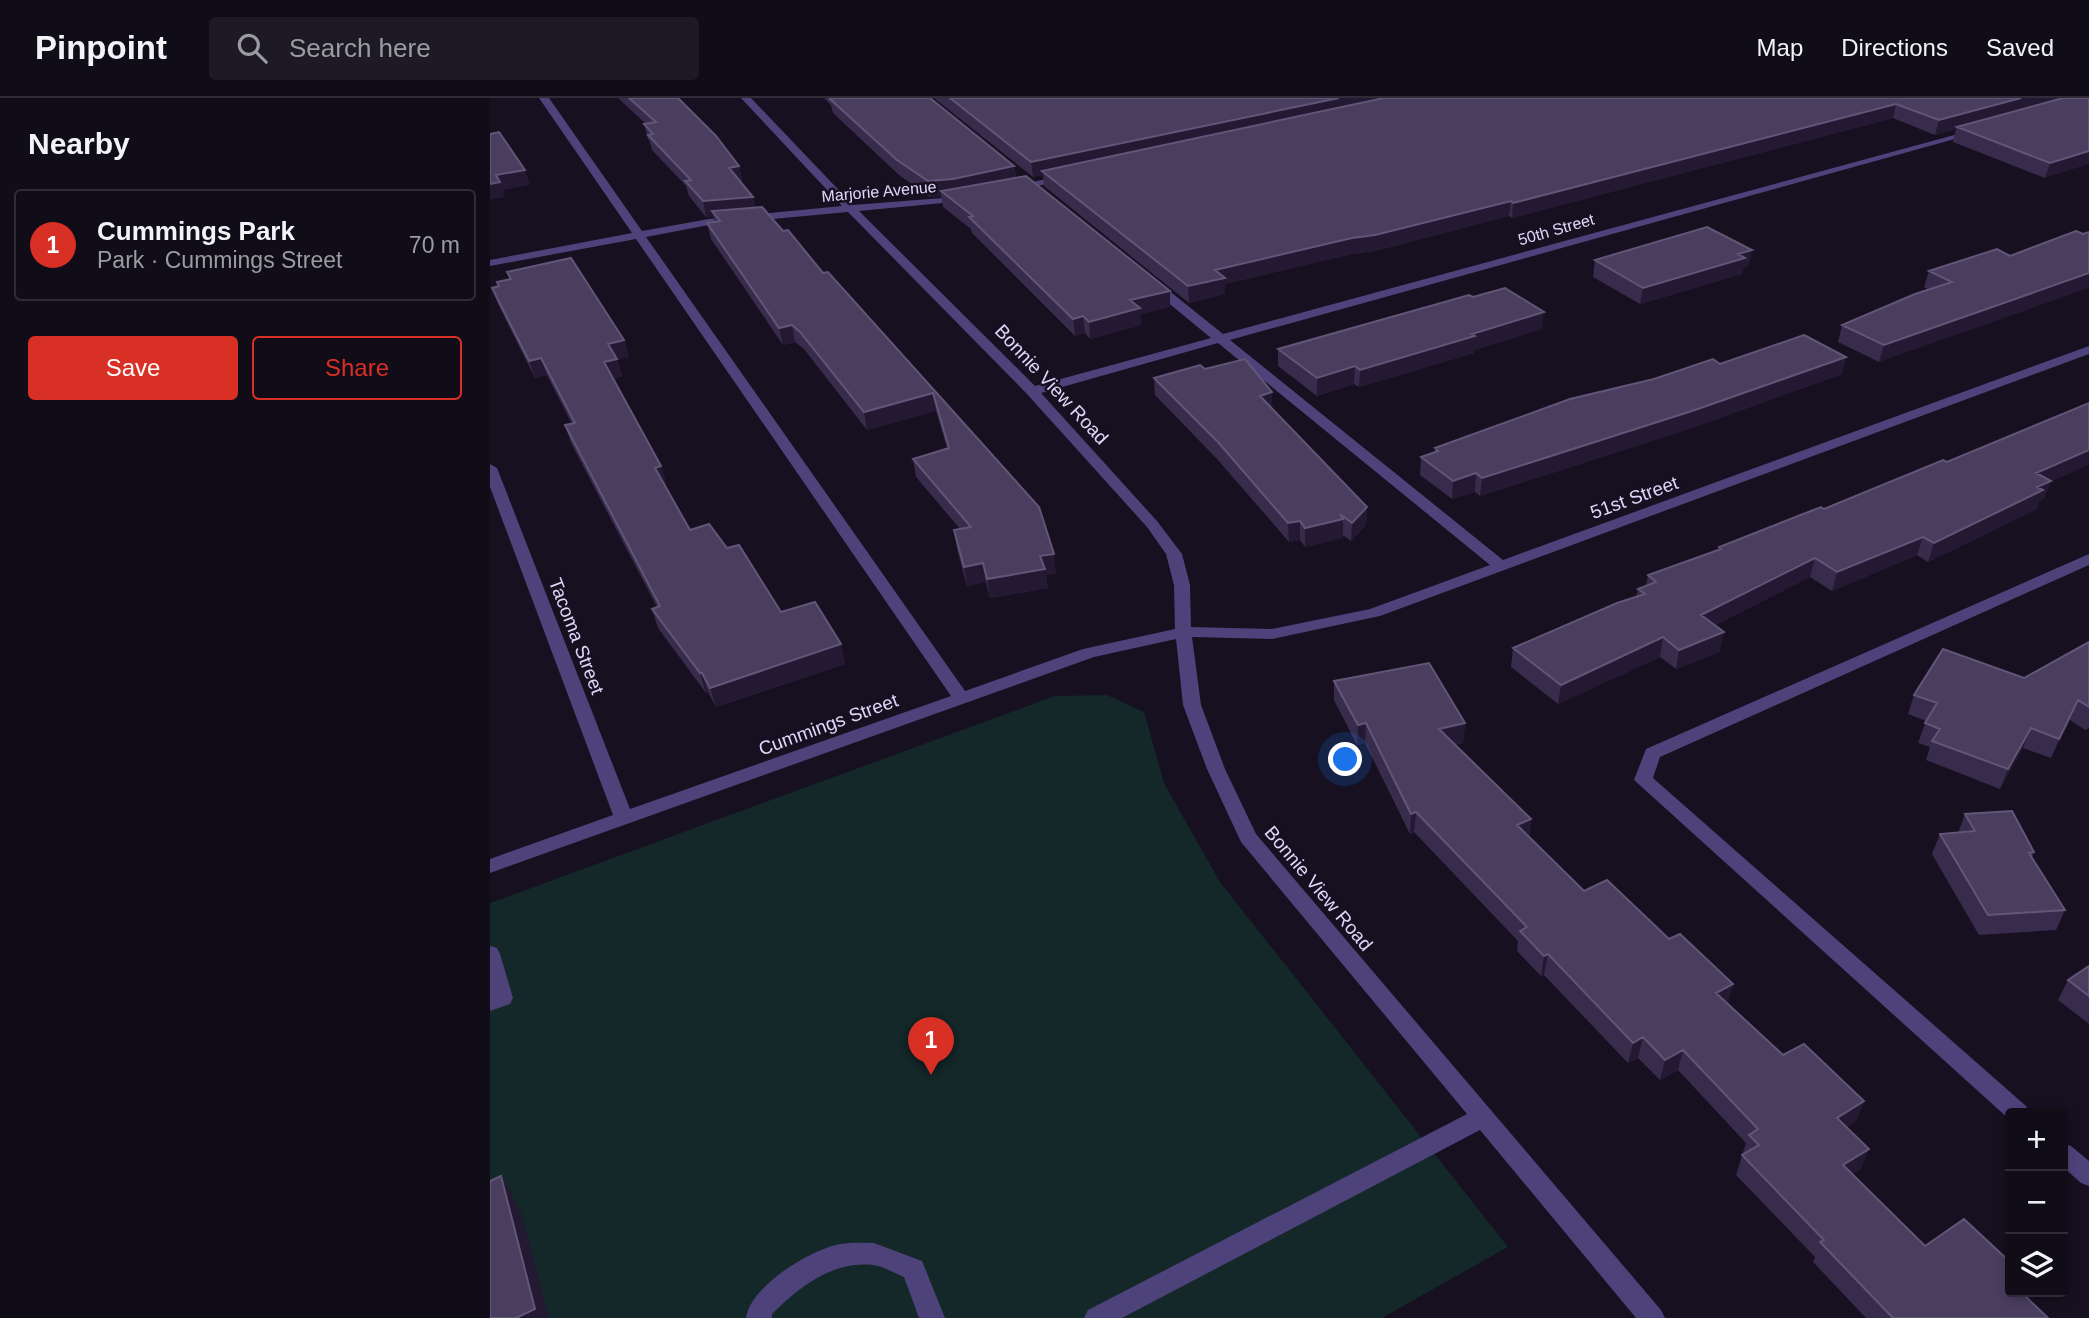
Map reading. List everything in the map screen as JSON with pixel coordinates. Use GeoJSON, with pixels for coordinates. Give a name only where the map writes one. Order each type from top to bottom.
{"type":"FeatureCollection","features":[{"type":"Feature","properties":{"kind":"street"},"geometry":{"type":"LineString","coordinates":[[544,98],[961,698]]}},
{"type":"Feature","properties":{"kind":"street"},"geometry":{"type":"LineString","coordinates":[[746,98],[752,98]]}},
{"type":"Feature","properties":{"kind":"street","name":"Bonnie View Road"},"geometry":{"type":"LineString","coordinates":[[746,98],[851,209],[1032,391],[1152,524],[1174,554],[1182,585],[1183,632],[1192,705],[1216,769],[1248,837],[1652,1318]]}},
{"type":"Feature","properties":{"kind":"street","name":"50th Street"},"geometry":{"type":"LineString","coordinates":[[1032,391],[1982,128]]}},
{"type":"Feature","properties":{"kind":"street"},"geometry":{"type":"LineString","coordinates":[[1005,190],[1083,173]]}},
{"type":"Feature","properties":{"kind":"street","name":"Marjorie Avenue"},"geometry":{"type":"LineString","coordinates":[[490,263],[709,222],[905,205],[980,195]]}},
{"type":"Feature","properties":{"kind":"street"},"geometry":{"type":"LineString","coordinates":[[1137,271],[1502,566]]}},
{"type":"Feature","properties":{"kind":"street","name":"51st Street"},"geometry":{"type":"LineString","coordinates":[[1183,632],[1272,634],[1374,613],[2089,350]]}},
{"type":"Feature","properties":{"kind":"street","name":"Tacoma Street"},"geometry":{"type":"LineString","coordinates":[[492,477],[624,819]]}},
{"type":"Feature","properties":{"kind":"street"},"geometry":{"type":"LineString","coordinates":[[2012,1108],[1643,780],[1652,753],[2089,559]]}},
{"type":"Feature","properties":{"kind":"street","name":"Cummings Street"},"geometry":{"type":"LineString","coordinates":[[490,866],[1089,653],[1183,632]]}},
{"type":"Feature","properties":{"kind":"street"},"geometry":{"type":"LineString","coordinates":[[490,954],[502,998],[490,1003]]}},
{"type":"Feature","properties":{"kind":"street"},"geometry":{"type":"LineString","coordinates":[[1097,1318],[1483,1117]]}},
{"type":"Feature","properties":{"kind":"street"},"geometry":{"type":"LineString","coordinates":[[2068,1157],[2089,1176]]}},
{"type":"Feature","properties":{"kind":"street"},"geometry":{"type":"LineString","coordinates":[[759,1318],[760,1309],[787,1282],[837,1256],[874,1254],[913,1269],[932,1318]]}},
{"type":"Feature","properties":{"kind":"green space"},"geometry":{"type":"Polygon","coordinates":[[[1107,695],[1144,712],[1164,783],[1220,882],[1508,1247],[1382,1318],[490,1318],[490,903],[1055,696],[1107,695]]]}},
{"type":"Feature","properties":{"kind":"building"},"geometry":{"type":"Polygon","coordinates":[[[629,98],[678,98],[716,136],[739,166],[729,168],[753,197],[703,201],[685,181],[691,180],[648,135],[653,134],[644,124],[656,122],[629,98]]]}},
{"type":"Feature","properties":{"kind":"building"},"geometry":{"type":"Polygon","coordinates":[[[930,98],[1014,166],[953,179],[928,181],[897,160],[830,99],[930,98]]]}},
{"type":"Feature","properties":{"kind":"building"},"geometry":{"type":"Polygon","coordinates":[[[950,98],[1339,98],[1031,162],[950,98]]]}},
{"type":"Feature","properties":{"kind":"building"},"geometry":{"type":"Polygon","coordinates":[[[1384,98],[2021,98],[1939,120],[1896,104],[1513,203],[1511,201],[1375,235],[1215,270],[1225,278],[1188,286],[1042,171],[1384,98]]]}},
{"type":"Feature","properties":{"kind":"building"},"geometry":{"type":"Polygon","coordinates":[[[2063,98],[2089,98],[2089,151],[2050,163],[1957,127],[2063,98]]]}},
{"type":"Feature","properties":{"kind":"building"},"geometry":{"type":"Polygon","coordinates":[[[499,132],[525,170],[496,175],[500,182],[490,184],[490,134],[499,132]]]}},
{"type":"Feature","properties":{"kind":"building"},"geometry":{"type":"Polygon","coordinates":[[[1026,176],[1170,291],[1130,300],[1140,308],[1089,322],[1083,316],[1073,319],[969,217],[973,216],[941,191],[1026,176]]]}},
{"type":"Feature","properties":{"kind":"building"},"geometry":{"type":"Polygon","coordinates":[[[762,207],[783,231],[788,230],[823,273],[828,272],[1039,507],[1054,554],[1040,556],[1045,569],[987,579],[983,563],[964,567],[954,530],[971,527],[913,459],[949,448],[933,393],[864,412],[800,332],[792,325],[779,328],[707,223],[720,221],[712,211],[762,207]]]}},
{"type":"Feature","properties":{"kind":"building"},"geometry":{"type":"Polygon","coordinates":[[[1707,227],[1752,250],[1738,254],[1745,258],[1643,288],[1595,260],[1707,227]]]}},
{"type":"Feature","properties":{"kind":"building"},"geometry":{"type":"Polygon","coordinates":[[[2076,231],[2083,234],[2089,232],[2089,273],[1884,345],[1842,325],[1915,294],[1952,282],[1929,271],[1997,249],[2010,256],[2076,231]]]}},
{"type":"Feature","properties":{"kind":"building"},"geometry":{"type":"Polygon","coordinates":[[[571,258],[624,340],[608,344],[617,359],[604,362],[661,466],[655,468],[690,530],[709,524],[727,548],[739,545],[781,612],[815,602],[841,644],[710,688],[702,673],[652,609],[660,606],[565,425],[575,423],[541,358],[529,361],[492,288],[499,286],[497,282],[511,279],[507,272],[571,258]]]}},
{"type":"Feature","properties":{"kind":"building"},"geometry":{"type":"Polygon","coordinates":[[[1505,288],[1544,312],[1472,334],[1475,336],[1360,370],[1355,366],[1317,378],[1278,349],[1469,295],[1473,297],[1505,288]]]}},
{"type":"Feature","properties":{"kind":"building"},"geometry":{"type":"Polygon","coordinates":[[[1804,335],[1846,357],[1695,410],[1482,478],[1476,473],[1453,481],[1421,457],[1438,451],[1435,448],[1570,399],[1654,379],[1713,359],[1720,364],[1804,335]]]}},
{"type":"Feature","properties":{"kind":"building"},"geometry":{"type":"Polygon","coordinates":[[[1245,359],[1272,392],[1260,396],[1367,507],[1352,523],[1340,514],[1343,519],[1305,528],[1300,521],[1288,523],[1218,442],[1154,378],[1200,365],[1205,369],[1245,359]]]}},
{"type":"Feature","properties":{"kind":"building"},"geometry":{"type":"Polygon","coordinates":[[[2089,403],[2089,450],[2036,473],[2051,481],[2037,487],[2043,490],[1934,543],[1923,537],[1837,572],[1815,558],[1701,615],[1724,632],[1679,650],[1663,637],[1561,685],[1513,648],[1617,603],[1645,594],[1638,589],[1656,582],[1648,575],[1721,549],[1719,547],[1821,507],[1824,509],[1943,460],[1947,462],[2089,403]]]}},
{"type":"Feature","properties":{"kind":"building"},"geometry":{"type":"Polygon","coordinates":[[[2089,642],[2089,707],[2078,700],[2059,739],[2031,728],[2008,769],[1932,741],[1940,729],[1925,723],[1937,703],[1914,695],[1943,649],[2024,678],[2089,642]]]}},
{"type":"Feature","properties":{"kind":"building"},"geometry":{"type":"Polygon","coordinates":[[[1429,663],[1465,723],[1439,729],[1531,819],[1517,825],[1584,891],[1607,880],[1669,939],[1680,934],[1733,984],[1716,993],[1783,1055],[1804,1044],[1864,1101],[1837,1118],[1869,1149],[1843,1165],[1925,1246],[1964,1219],[2005,1257],[2005,1297],[2026,1297],[2048,1318],[1893,1318],[1820,1242],[1824,1240],[1742,1155],[1759,1145],[1749,1135],[1758,1129],[1683,1050],[1665,1060],[1643,1037],[1633,1043],[1548,954],[1544,956],[1520,931],[1527,927],[1416,812],[1411,814],[1366,723],[1358,725],[1334,681],[1429,663]]]}},
{"type":"Feature","properties":{"kind":"building"},"geometry":{"type":"Polygon","coordinates":[[[2012,811],[2034,852],[2029,853],[2065,910],[1988,915],[1940,834],[1975,831],[1965,814],[2012,811]]]}},
{"type":"Feature","properties":{"kind":"building"},"geometry":{"type":"Polygon","coordinates":[[[2089,966],[2089,996],[2068,980],[2089,966]]]}},
{"type":"Feature","properties":{"kind":"building"},"geometry":{"type":"Polygon","coordinates":[[[501,1176],[535,1309],[516,1318],[490,1318],[490,1181],[501,1176]]]}},
{"type":"Feature","properties":{"kind":"place","name":"Cummings Park"},"geometry":{"type":"Point","coordinates":[931,1075]}}]}
